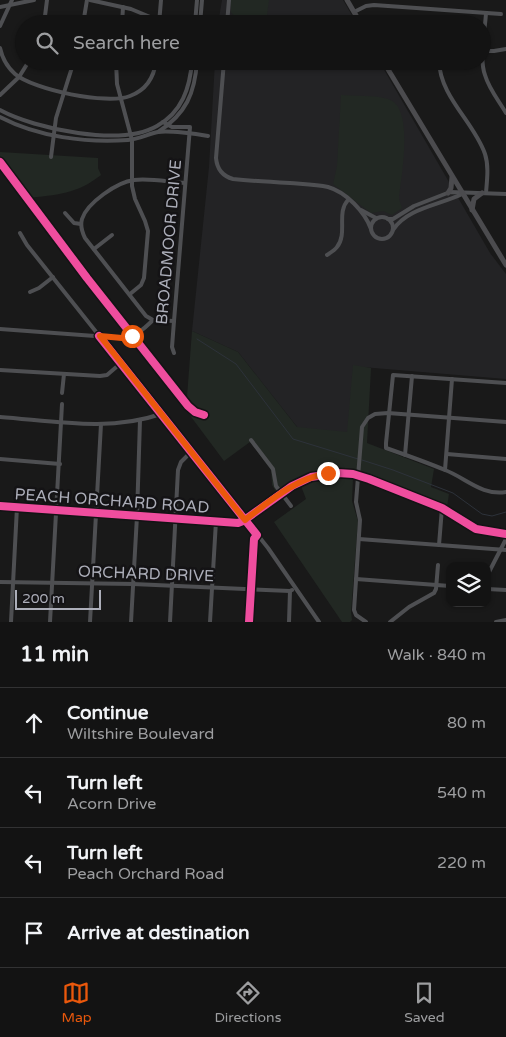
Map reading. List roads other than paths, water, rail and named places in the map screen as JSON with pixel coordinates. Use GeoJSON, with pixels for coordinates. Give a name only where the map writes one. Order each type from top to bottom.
{"type":"FeatureCollection","features":[{"type":"Feature","properties":{"kind":"main road"},"geometry":{"type":"LineString","coordinates":[[347,0],[356,15]]}},
{"type":"Feature","properties":{"kind":"main road"},"geometry":{"type":"LineString","coordinates":[[387,70],[506,266]]}},
{"type":"Feature","properties":{"kind":"main road"},"geometry":{"type":"LineString","coordinates":[[448,193],[451,188],[452,176]]}},
{"type":"Feature","properties":{"kind":"main road"},"geometry":{"type":"LineString","coordinates":[[472,210],[473,200],[484,193]]}},
{"type":"Feature","properties":{"kind":"street"},"geometry":{"type":"LineString","coordinates":[[0,6],[11,2],[34,0]]}},
{"type":"Feature","properties":{"kind":"street"},"geometry":{"type":"LineString","coordinates":[[45,15],[47,0]]}},
{"type":"Feature","properties":{"kind":"street"},"geometry":{"type":"LineString","coordinates":[[85,15],[88,0],[124,7],[143,15]]}},
{"type":"Feature","properties":{"kind":"street"},"geometry":{"type":"LineString","coordinates":[[160,15],[161,0]]}},
{"type":"Feature","properties":{"kind":"street"},"geometry":{"type":"LineString","coordinates":[[196,15],[197,0]]}},
{"type":"Feature","properties":{"kind":"street"},"geometry":{"type":"LineString","coordinates":[[201,15],[202,0]]}},
{"type":"Feature","properties":{"kind":"street"},"geometry":{"type":"LineString","coordinates":[[228,15],[229,0]]}},
{"type":"Feature","properties":{"kind":"street"},"geometry":{"type":"LineString","coordinates":[[0,26],[11,2]]}},
{"type":"Feature","properties":{"kind":"street"},"geometry":{"type":"LineString","coordinates":[[354,12],[366,6],[374,5],[501,14]]}},
{"type":"Feature","properties":{"kind":"street"},"geometry":{"type":"LineString","coordinates":[[123,15],[124,7]]}},
{"type":"Feature","properties":{"kind":"street"},"geometry":{"type":"LineString","coordinates":[[0,48],[7,64],[19,77],[32,84],[64,93],[99,98],[121,99],[132,96],[144,88],[154,70]]}},
{"type":"Feature","properties":{"kind":"street"},"geometry":{"type":"LineString","coordinates":[[491,50],[506,49]]}},
{"type":"Feature","properties":{"kind":"street"},"geometry":{"type":"LineString","coordinates":[[0,96],[23,70]]}},
{"type":"Feature","properties":{"kind":"street"},"geometry":{"type":"LineString","coordinates":[[51,157],[54,129],[71,70]]}},
{"type":"Feature","properties":{"kind":"street"},"geometry":{"type":"LineString","coordinates":[[116,70],[117,84],[132,140],[132,180],[135,199],[145,221],[148,236],[144,278],[141,285],[130,294]]}},
{"type":"Feature","properties":{"kind":"street"},"geometry":{"type":"LineString","coordinates":[[0,110],[24,121],[54,129],[97,134],[131,134],[155,128],[173,113],[183,100],[189,85],[191,70]]}},
{"type":"Feature","properties":{"kind":"street"},"geometry":{"type":"LineString","coordinates":[[0,117],[22,127],[53,135],[97,140],[132,140],[158,132],[180,113],[190,98],[196,81],[197,70]]}},
{"type":"Feature","properties":{"kind":"street"},"geometry":{"type":"LineString","coordinates":[[223,70],[216,158],[217,165],[222,173],[232,179],[322,186],[336,190],[357,208],[369,222],[374,234],[382,238],[389,236],[396,226],[419,210],[462,194]]}},
{"type":"Feature","properties":{"kind":"street"},"geometry":{"type":"LineString","coordinates":[[441,70],[446,87],[485,153],[488,166],[484,193]]}},
{"type":"Feature","properties":{"kind":"street"},"geometry":{"type":"LineString","coordinates":[[484,70],[485,76],[506,113]]}},
{"type":"Feature","properties":{"kind":"street"},"geometry":{"type":"LineString","coordinates":[[163,122],[167,126],[190,127],[189,133]]}},
{"type":"Feature","properties":{"kind":"street"},"geometry":{"type":"LineString","coordinates":[[158,132],[208,136]]}},
{"type":"Feature","properties":{"kind":"street","name":"BROADMOOR DRIVE"},"geometry":{"type":"LineString","coordinates":[[174,353],[172,347],[189,133]]}},
{"type":"Feature","properties":{"kind":"street"},"geometry":{"type":"LineString","coordinates":[[174,321],[153,320],[147,317],[83,234],[81,224],[85,213],[106,192],[120,183],[132,180],[185,183]]}},
{"type":"Feature","properties":{"kind":"street"},"geometry":{"type":"LineString","coordinates":[[357,208],[376,218],[393,219],[414,206],[448,193],[506,194]]}},
{"type":"Feature","properties":{"kind":"street"},"geometry":{"type":"LineString","coordinates":[[327,255],[339,244],[342,210],[348,200]]}},
{"type":"Feature","properties":{"kind":"street"},"geometry":{"type":"LineString","coordinates":[[65,213],[74,223],[81,224]]}},
{"type":"Feature","properties":{"kind":"street"},"geometry":{"type":"LineString","coordinates":[[371,229],[376,218]]}},
{"type":"Feature","properties":{"kind":"street"},"geometry":{"type":"LineString","coordinates":[[388,218],[392,224],[392,230]]}},
{"type":"Feature","properties":{"kind":"street"},"geometry":{"type":"LineString","coordinates":[[20,233],[52,277],[257,535],[319,622]]}},
{"type":"Feature","properties":{"kind":"street"},"geometry":{"type":"LineString","coordinates":[[94,249],[112,235]]}},
{"type":"Feature","properties":{"kind":"street"},"geometry":{"type":"LineString","coordinates":[[30,292],[36,290],[52,277]]}},
{"type":"Feature","properties":{"kind":"street"},"geometry":{"type":"LineString","coordinates":[[0,329],[122,338],[131,337],[153,320]]}},
{"type":"Feature","properties":{"kind":"street"},"geometry":{"type":"LineString","coordinates":[[0,370],[103,376],[121,363]]}},
{"type":"Feature","properties":{"kind":"street"},"geometry":{"type":"LineString","coordinates":[[62,393],[64,374]]}},
{"type":"Feature","properties":{"kind":"street"},"geometry":{"type":"LineString","coordinates":[[506,383],[393,375],[386,448],[445,470],[483,491],[493,493],[506,492]]}},
{"type":"Feature","properties":{"kind":"street"},"geometry":{"type":"LineString","coordinates":[[405,455],[412,376]]}},
{"type":"Feature","properties":{"kind":"street"},"geometry":{"type":"LineString","coordinates":[[445,470],[452,379]]}},
{"type":"Feature","properties":{"kind":"street"},"geometry":{"type":"LineString","coordinates":[[50,622],[62,404]]}},
{"type":"Feature","properties":{"kind":"street"},"geometry":{"type":"LineString","coordinates":[[366,622],[355,614],[360,520],[356,502],[362,427],[368,418],[375,414],[388,413],[506,422]]}},
{"type":"Feature","properties":{"kind":"street"},"geometry":{"type":"LineString","coordinates":[[0,417],[101,424],[140,420],[162,414]]}},
{"type":"Feature","properties":{"kind":"street"},"geometry":{"type":"LineString","coordinates":[[131,622],[140,420]]}},
{"type":"Feature","properties":{"kind":"street"},"geometry":{"type":"LineString","coordinates":[[90,622],[101,424]]}},
{"type":"Feature","properties":{"kind":"street"},"geometry":{"type":"LineString","coordinates":[[250,440],[273,469],[274,481],[291,506]]}},
{"type":"Feature","properties":{"kind":"street"},"geometry":{"type":"LineString","coordinates":[[170,622],[178,470],[181,462],[191,452]]}},
{"type":"Feature","properties":{"kind":"street"},"geometry":{"type":"LineString","coordinates":[[447,454],[506,459]]}},
{"type":"Feature","properties":{"kind":"street"},"geometry":{"type":"LineString","coordinates":[[0,459],[60,464]]}},
{"type":"Feature","properties":{"kind":"street"},"geometry":{"type":"LineString","coordinates":[[245,520],[292,486],[311,477],[338,473],[358,476],[442,508],[476,529],[506,534]]}},
{"type":"Feature","properties":{"kind":"street","name":"PEACH ORCHARD ROAD"},"geometry":{"type":"LineString","coordinates":[[0,506],[238,523],[245,520]]}},
{"type":"Feature","properties":{"kind":"street"},"geometry":{"type":"LineString","coordinates":[[11,622],[17,507]]}},
{"type":"Feature","properties":{"kind":"street"},"geometry":{"type":"LineString","coordinates":[[439,545],[442,508]]}},
{"type":"Feature","properties":{"kind":"street"},"geometry":{"type":"LineString","coordinates":[[210,622],[216,521]]}},
{"type":"Feature","properties":{"kind":"street"},"geometry":{"type":"LineString","coordinates":[[249,622],[254,539],[257,535]]}},
{"type":"Feature","properties":{"kind":"street"},"geometry":{"type":"LineString","coordinates":[[359,539],[506,550]]}},
{"type":"Feature","properties":{"kind":"street"},"geometry":{"type":"LineString","coordinates":[[491,569],[506,539]]}},
{"type":"Feature","properties":{"kind":"street"},"geometry":{"type":"LineString","coordinates":[[390,622],[409,607],[434,593],[438,565]]}},
{"type":"Feature","properties":{"kind":"street"},"geometry":{"type":"LineString","coordinates":[[356,579],[446,586]]}},
{"type":"Feature","properties":{"kind":"street","name":"ORCHARD DRIVE"},"geometry":{"type":"LineString","coordinates":[[0,582],[133,584],[290,592]]}},
{"type":"Feature","properties":{"kind":"street"},"geometry":{"type":"LineString","coordinates":[[289,622],[290,592],[296,588]]}},
{"type":"Feature","properties":{"kind":"street"},"geometry":{"type":"LineString","coordinates":[[491,589],[506,590]]}},
{"type":"Feature","properties":{"kind":"street"},"geometry":{"type":"LineString","coordinates":[[496,622],[506,620]]}},
{"type":"Feature","properties":{"kind":"waterway"},"geometry":{"type":"LineString","coordinates":[[197,339],[236,364],[293,439],[358,459]]}},
{"type":"Feature","properties":{"kind":"waterway"},"geometry":{"type":"LineString","coordinates":[[362,460],[453,493],[482,514],[492,516],[506,512]]}}]}
